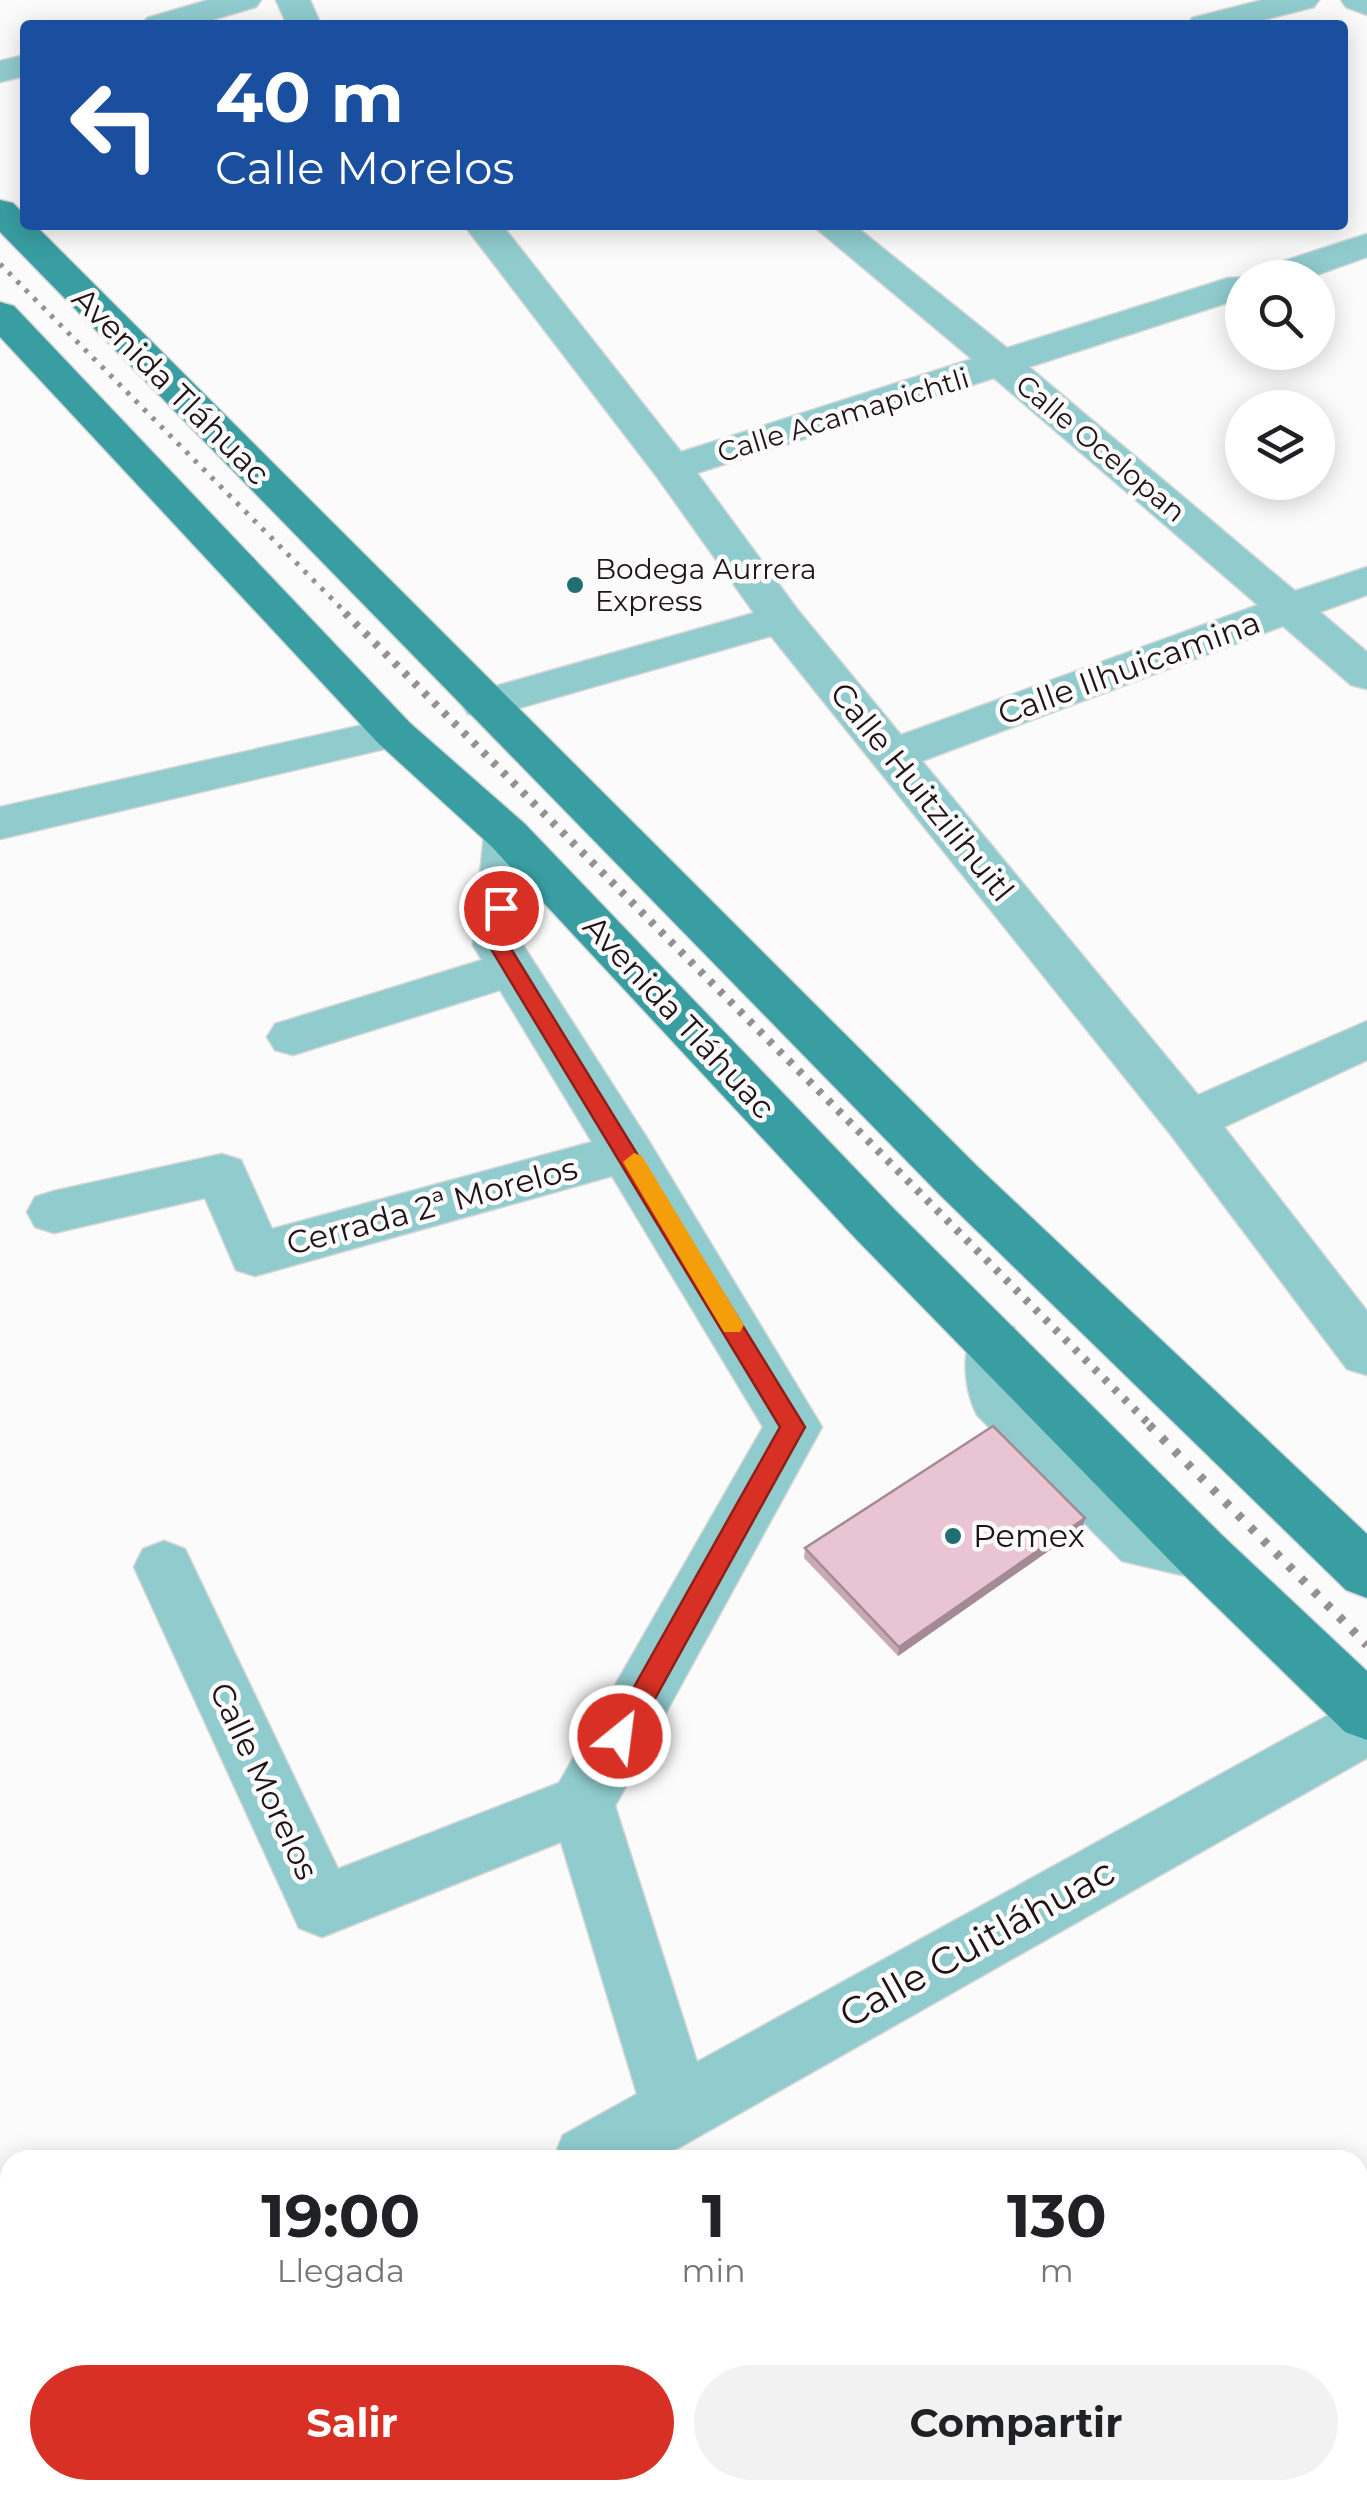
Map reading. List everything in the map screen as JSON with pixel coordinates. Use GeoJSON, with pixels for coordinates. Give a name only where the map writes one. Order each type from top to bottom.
{"type":"FeatureCollection","features":[{"type":"Feature","properties":{"kind":"main road","name":"Avenida Tláhuac"},"geometry":{"type":"LineString","coordinates":[[0,212],[959,1181],[1367,1572]]}},
{"type":"Feature","properties":{"kind":"main road","name":"Avenida Tláhuac"},"geometry":{"type":"LineString","coordinates":[[0,314],[394,733],[508,835],[876,1225],[994,1344]]}},
{"type":"Feature","properties":{"kind":"main road"},"geometry":{"type":"LineString","coordinates":[[876,1225],[959,1181]]}},
{"type":"Feature","properties":{"kind":"main road"},"geometry":{"type":"LineString","coordinates":[[1203,1555],[1367,1712]]}},
{"type":"Feature","properties":{"kind":"street"},"geometry":{"type":"LineString","coordinates":[[176,20],[244,0]]}},
{"type":"Feature","properties":{"kind":"street"},"geometry":{"type":"LineString","coordinates":[[1224,20],[1302,0]]}},
{"type":"Feature","properties":{"kind":"street"},"geometry":{"type":"LineString","coordinates":[[1358,0],[1367,5]]}},
{"type":"Feature","properties":{"kind":"street","name":"Calle Huitzilihuitl"},"geometry":{"type":"LineString","coordinates":[[487,230],[672,468],[782,618],[1190,1122],[1367,1352]]}},
{"type":"Feature","properties":{"kind":"street","name":"Calle Ocelopan"},"geometry":{"type":"LineString","coordinates":[[837,230],[1367,675]]}},
{"type":"Feature","properties":{"kind":"street"},"geometry":{"type":"LineString","coordinates":[[1322,260],[1367,245]]}},
{"type":"Feature","properties":{"kind":"street","name":"Calle Acamapichtli"},"geometry":{"type":"LineString","coordinates":[[672,468],[1003,366],[1225,292]]}},
{"type":"Feature","properties":{"kind":"street","name":"Calle Ilhuicamina"},"geometry":{"type":"LineString","coordinates":[[892,755],[1367,580]]}},
{"type":"Feature","properties":{"kind":"street"},"geometry":{"type":"LineString","coordinates":[[484,704],[782,618]]}},
{"type":"Feature","properties":{"kind":"street"},"geometry":{"type":"LineString","coordinates":[[0,823],[394,733]]}},
{"type":"Feature","properties":{"kind":"street"},"geometry":{"type":"LineString","coordinates":[[508,835],[498,944],[793,1427],[582,1804],[677,2110]]}},
{"type":"Feature","properties":{"kind":"street"},"geometry":{"type":"LineString","coordinates":[[293,1037],[512,968]]}},
{"type":"Feature","properties":{"kind":"street"},"geometry":{"type":"LineString","coordinates":[[1190,1122],[1367,1039]]}},
{"type":"Feature","properties":{"kind":"street","name":"Cerrada 2ª Morelos"},"geometry":{"type":"LineString","coordinates":[[54,1212],[222,1174],[255,1254],[628,1152]]}},
{"type":"Feature","properties":{"kind":"street"},"geometry":{"type":"LineString","coordinates":[[994,1344],[997,1399],[1143,1542],[1203,1555]]}},
{"type":"Feature","properties":{"kind":"street","name":"Calle Morelos"},"geometry":{"type":"LineString","coordinates":[[164,1567],[322,1906],[582,1804]]}},
{"type":"Feature","properties":{"kind":"street","name":"Calle Cuitláhuac"},"geometry":{"type":"LineString","coordinates":[[612,2150],[677,2110],[1367,1726]]}},
{"type":"Feature","properties":{"kind":"building","name":"Pemex"},"geometry":{"type":"Polygon","coordinates":[[[993,1426],[1085,1518],[899,1647],[805,1548],[993,1426]]]}},
{"type":"Feature","properties":{"kind":"railway"},"geometry":{"type":"LineString","coordinates":[[0,264],[348,615]]}},
{"type":"Feature","properties":{"kind":"railway"},"geometry":{"type":"LineString","coordinates":[[345,613],[1152,1427]]}},
{"type":"Feature","properties":{"kind":"railway"},"geometry":{"type":"LineString","coordinates":[[1149,1425],[1367,1645]]}},
{"type":"Feature","properties":{"kind":"slow traffic"},"geometry":{"type":"LineString","coordinates":[[634,1162],[732,1325]]}},
{"type":"Feature","properties":{"kind":"place","name":"Bodega Aurrera Express"},"geometry":{"type":"Point","coordinates":[575,585]}},
{"type":"Feature","properties":{"kind":"place","name":"Pemex"},"geometry":{"type":"Point","coordinates":[953,1536]}},
{"type":"Feature","properties":{"kind":"route"},"geometry":{"type":"LineString","coordinates":[[501,908],[498,944],[793,1427],[620,1736]]}}]}
